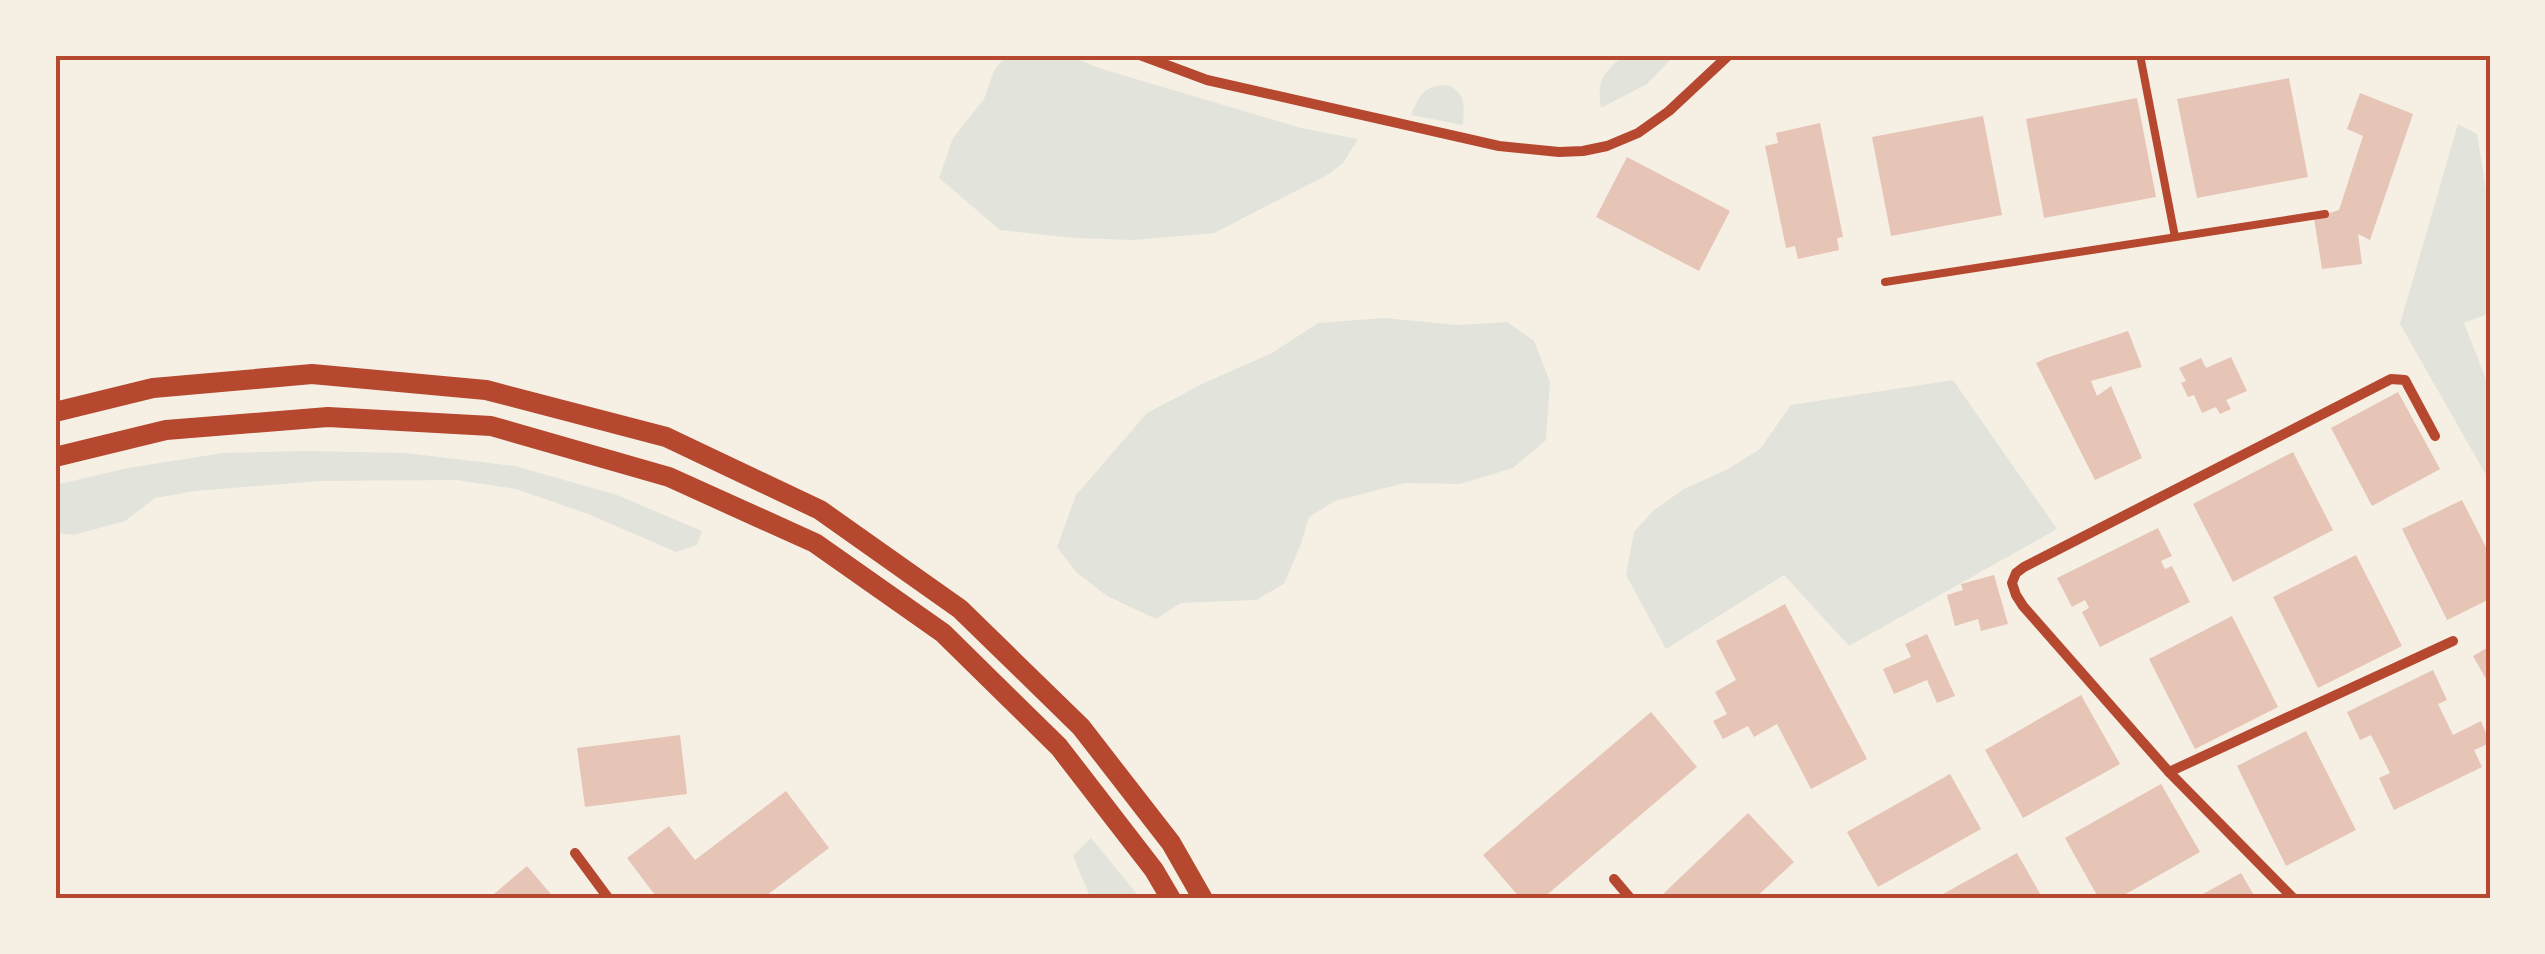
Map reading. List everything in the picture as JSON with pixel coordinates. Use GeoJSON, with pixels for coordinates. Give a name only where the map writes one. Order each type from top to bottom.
{"type":"FeatureCollection","features":[{"type":"Feature","properties":{"kind":"main road"},"geometry":{"type":"LineString","coordinates":[[55,412],[153,388],[312,374],[486,390],[666,437],[820,510],[960,609],[1081,728],[1171,843],[1203,899]]}},
{"type":"Feature","properties":{"kind":"main road"},"geometry":{"type":"LineString","coordinates":[[55,458],[166,430],[328,417],[491,426],[669,477],[815,543],[943,634],[1059,746],[1172,899]]}},
{"type":"Feature","properties":{"kind":"street"},"geometry":{"type":"LineString","coordinates":[[1140,55],[1207,80],[1499,146],[1558,152],[1607,146],[1638,134],[1670,111],[1729,55]]}},
{"type":"Feature","properties":{"kind":"street"},"geometry":{"type":"LineString","coordinates":[[2294,899],[2169,772],[2023,606],[2012,583],[2016,572],[2024,567],[2391,380],[2405,380],[2434,436]]}},
{"type":"Feature","properties":{"kind":"street"},"geometry":{"type":"LineString","coordinates":[[2169,772],[2454,641]]}},
{"type":"Feature","properties":{"kind":"street"},"geometry":{"type":"LineString","coordinates":[[575,854],[608,899]]}},
{"type":"Feature","properties":{"kind":"street"},"geometry":{"type":"LineString","coordinates":[[1614,879],[1631,899]]}},
{"type":"Feature","properties":{"kind":"lane"},"geometry":{"type":"LineString","coordinates":[[2140,55],[2175,237]]}},
{"type":"Feature","properties":{"kind":"lane"},"geometry":{"type":"LineString","coordinates":[[1885,282],[2326,214]]}},
{"type":"Feature","properties":{"kind":"shaded area"},"geometry":{"type":"Polygon","coordinates":[[[1006,55],[1068,55],[1099,68],[1301,128],[1358,139],[1343,163],[1329,174],[1214,233],[1135,240],[1000,230],[939,178],[953,138],[984,99],[994,71],[1006,55]]]}},
{"type":"Feature","properties":{"kind":"shaded area"},"geometry":{"type":"Polygon","coordinates":[[[1625,55],[1675,55],[1647,84],[1601,108],[1603,77],[1625,55]]]}},
{"type":"Feature","properties":{"kind":"shaded area"},"geometry":{"type":"Polygon","coordinates":[[[1448,85],[1461,97],[1463,125],[1411,115],[1424,92],[1448,85]]]}},
{"type":"Feature","properties":{"kind":"shaded area"},"geometry":{"type":"Polygon","coordinates":[[[2458,124],[2477,134],[2490,214],[2490,313],[2464,323],[2490,390],[2490,482],[2400,324],[2458,124]]]}},
{"type":"Feature","properties":{"kind":"shaded area"},"geometry":{"type":"Polygon","coordinates":[[[1384,318],[1458,325],[1507,322],[1534,341],[1550,382],[1546,440],[1513,468],[1460,484],[1405,483],[1335,501],[1309,517],[1284,584],[1256,600],[1181,603],[1156,619],[1107,596],[1076,572],[1057,547],[1076,495],[1147,413],[1272,353],[1318,323],[1384,318]]]}},
{"type":"Feature","properties":{"kind":"shaded area"},"geometry":{"type":"Polygon","coordinates":[[[1953,380],[2057,529],[1849,646],[1784,575],[1666,649],[1626,575],[1634,532],[1654,510],[1684,489],[1760,449],[1791,405],[1953,380]]]}},
{"type":"Feature","properties":{"kind":"shaded area"},"geometry":{"type":"Polygon","coordinates":[[[223,453],[405,453],[515,466],[617,495],[702,531],[697,545],[676,552],[588,514],[516,489],[456,480],[320,481],[195,491],[155,498],[125,521],[74,535],[55,533],[55,485],[128,468],[223,453]]]}},
{"type":"Feature","properties":{"kind":"shaded area"},"geometry":{"type":"Polygon","coordinates":[[[1091,838],[1141,899],[1091,899],[1073,856],[1091,838]]]}},
{"type":"Feature","properties":{"kind":"building"},"geometry":{"type":"Polygon","coordinates":[[[2289,78],[2308,177],[2197,198],[2177,99],[2289,78]]]}},
{"type":"Feature","properties":{"kind":"building"},"geometry":{"type":"Polygon","coordinates":[[[2360,93],[2413,114],[2370,240],[2358,234],[2362,264],[2322,269],[2314,218],[2339,210],[2363,136],[2347,129],[2360,93]]]}},
{"type":"Feature","properties":{"kind":"building"},"geometry":{"type":"Polygon","coordinates":[[[2137,98],[2156,197],[2044,218],[2026,119],[2137,98]]]}},
{"type":"Feature","properties":{"kind":"building"},"geometry":{"type":"Polygon","coordinates":[[[1983,116],[2002,215],[1891,236],[1872,137],[1983,116]]]}},
{"type":"Feature","properties":{"kind":"building"},"geometry":{"type":"Polygon","coordinates":[[[1820,123],[1843,237],[1837,238],[1839,250],[1798,259],[1795,246],[1786,248],[1765,146],[1778,143],[1776,133],[1820,123]]]}},
{"type":"Feature","properties":{"kind":"building"},"geometry":{"type":"Polygon","coordinates":[[[1627,157],[1730,211],[1699,271],[1596,217],[1627,157]]]}},
{"type":"Feature","properties":{"kind":"building"},"geometry":{"type":"Polygon","coordinates":[[[2128,331],[2142,367],[2091,381],[2097,396],[2111,386],[2142,458],[2095,480],[2036,363],[2128,331]]]}},
{"type":"Feature","properties":{"kind":"building"},"geometry":{"type":"Polygon","coordinates":[[[2231,357],[2247,391],[2226,400],[2231,409],[2220,414],[2216,407],[2202,413],[2194,395],[2188,397],[2179,368],[2201,358],[2206,368],[2231,357]]]}},
{"type":"Feature","properties":{"kind":"building"},"geometry":{"type":"Polygon","coordinates":[[[2398,392],[2440,469],[2372,506],[2331,428],[2398,392]]]}},
{"type":"Feature","properties":{"kind":"building"},"geometry":{"type":"Polygon","coordinates":[[[2293,452],[2333,530],[2233,582],[2193,504],[2293,452]]]}},
{"type":"Feature","properties":{"kind":"building"},"geometry":{"type":"Polygon","coordinates":[[[2462,500],[2490,555],[2490,599],[2447,620],[2402,529],[2462,500]]]}},
{"type":"Feature","properties":{"kind":"building"},"geometry":{"type":"Polygon","coordinates":[[[2158,528],[2172,556],[2161,561],[2165,569],[2172,566],[2190,602],[2100,647],[2082,612],[2089,608],[2085,600],[2072,607],[2057,578],[2158,528]]]}},
{"type":"Feature","properties":{"kind":"building"},"geometry":{"type":"Polygon","coordinates":[[[2356,555],[2402,646],[2318,688],[2273,597],[2356,555]]]}},
{"type":"Feature","properties":{"kind":"building"},"geometry":{"type":"Polygon","coordinates":[[[1994,575],[2008,624],[1981,631],[1978,619],[1955,626],[1947,595],[1963,590],[1961,584],[1994,575]]]}},
{"type":"Feature","properties":{"kind":"building"},"geometry":{"type":"Polygon","coordinates":[[[1785,604],[1867,759],[1811,789],[1777,724],[1754,737],[1748,726],[1723,739],[1713,721],[1727,714],[1715,692],[1736,680],[1716,641],[1785,604]]]}},
{"type":"Feature","properties":{"kind":"building"},"geometry":{"type":"Polygon","coordinates":[[[2232,616],[2278,707],[2195,749],[2149,659],[2232,616]]]}},
{"type":"Feature","properties":{"kind":"building"},"geometry":{"type":"Polygon","coordinates":[[[1927,634],[1955,696],[1937,703],[1927,680],[1894,694],[1883,669],[1911,657],[1905,644],[1927,634]]]}},
{"type":"Feature","properties":{"kind":"building"},"geometry":{"type":"Polygon","coordinates":[[[2490,646],[2490,686],[2473,656],[2490,646]]]}},
{"type":"Feature","properties":{"kind":"building"},"geometry":{"type":"Polygon","coordinates":[[[2433,670],[2447,700],[2438,704],[2453,735],[2481,721],[2490,743],[2474,750],[2482,767],[2394,810],[2379,778],[2390,773],[2371,735],[2360,740],[2347,712],[2433,670]]]}},
{"type":"Feature","properties":{"kind":"building"},"geometry":{"type":"Polygon","coordinates":[[[2081,695],[2120,764],[2023,818],[1985,750],[2081,695]]]}},
{"type":"Feature","properties":{"kind":"building"},"geometry":{"type":"Polygon","coordinates":[[[1651,712],[1697,767],[1542,899],[1521,899],[1483,855],[1651,712]]]}},
{"type":"Feature","properties":{"kind":"building"},"geometry":{"type":"Polygon","coordinates":[[[2306,731],[2356,830],[2286,866],[2237,766],[2306,731]]]}},
{"type":"Feature","properties":{"kind":"building"},"geometry":{"type":"Polygon","coordinates":[[[680,735],[687,794],[585,807],[577,748],[680,735]]]}},
{"type":"Feature","properties":{"kind":"building"},"geometry":{"type":"Polygon","coordinates":[[[1950,774],[1981,829],[1878,887],[1847,832],[1950,774]]]}},
{"type":"Feature","properties":{"kind":"building"},"geometry":{"type":"Polygon","coordinates":[[[2161,784],[2200,852],[2117,899],[2099,899],[2065,838],[2161,784]]]}},
{"type":"Feature","properties":{"kind":"building"},"geometry":{"type":"Polygon","coordinates":[[[786,791],[829,848],[762,899],[658,899],[627,858],[669,826],[695,860],[786,791]]]}},
{"type":"Feature","properties":{"kind":"building"},"geometry":{"type":"Polygon","coordinates":[[[1748,813],[1794,862],[1754,899],[1665,899],[1662,895],[1748,813]]]}},
{"type":"Feature","properties":{"kind":"building"},"geometry":{"type":"Polygon","coordinates":[[[2017,853],[2043,899],[1934,899],[2017,853]]]}},
{"type":"Feature","properties":{"kind":"building"},"geometry":{"type":"Polygon","coordinates":[[[527,866],[555,899],[488,899],[527,866]]]}},
{"type":"Feature","properties":{"kind":"building"},"geometry":{"type":"Polygon","coordinates":[[[2241,873],[2256,899],[2194,899],[2241,873]]]}}]}
